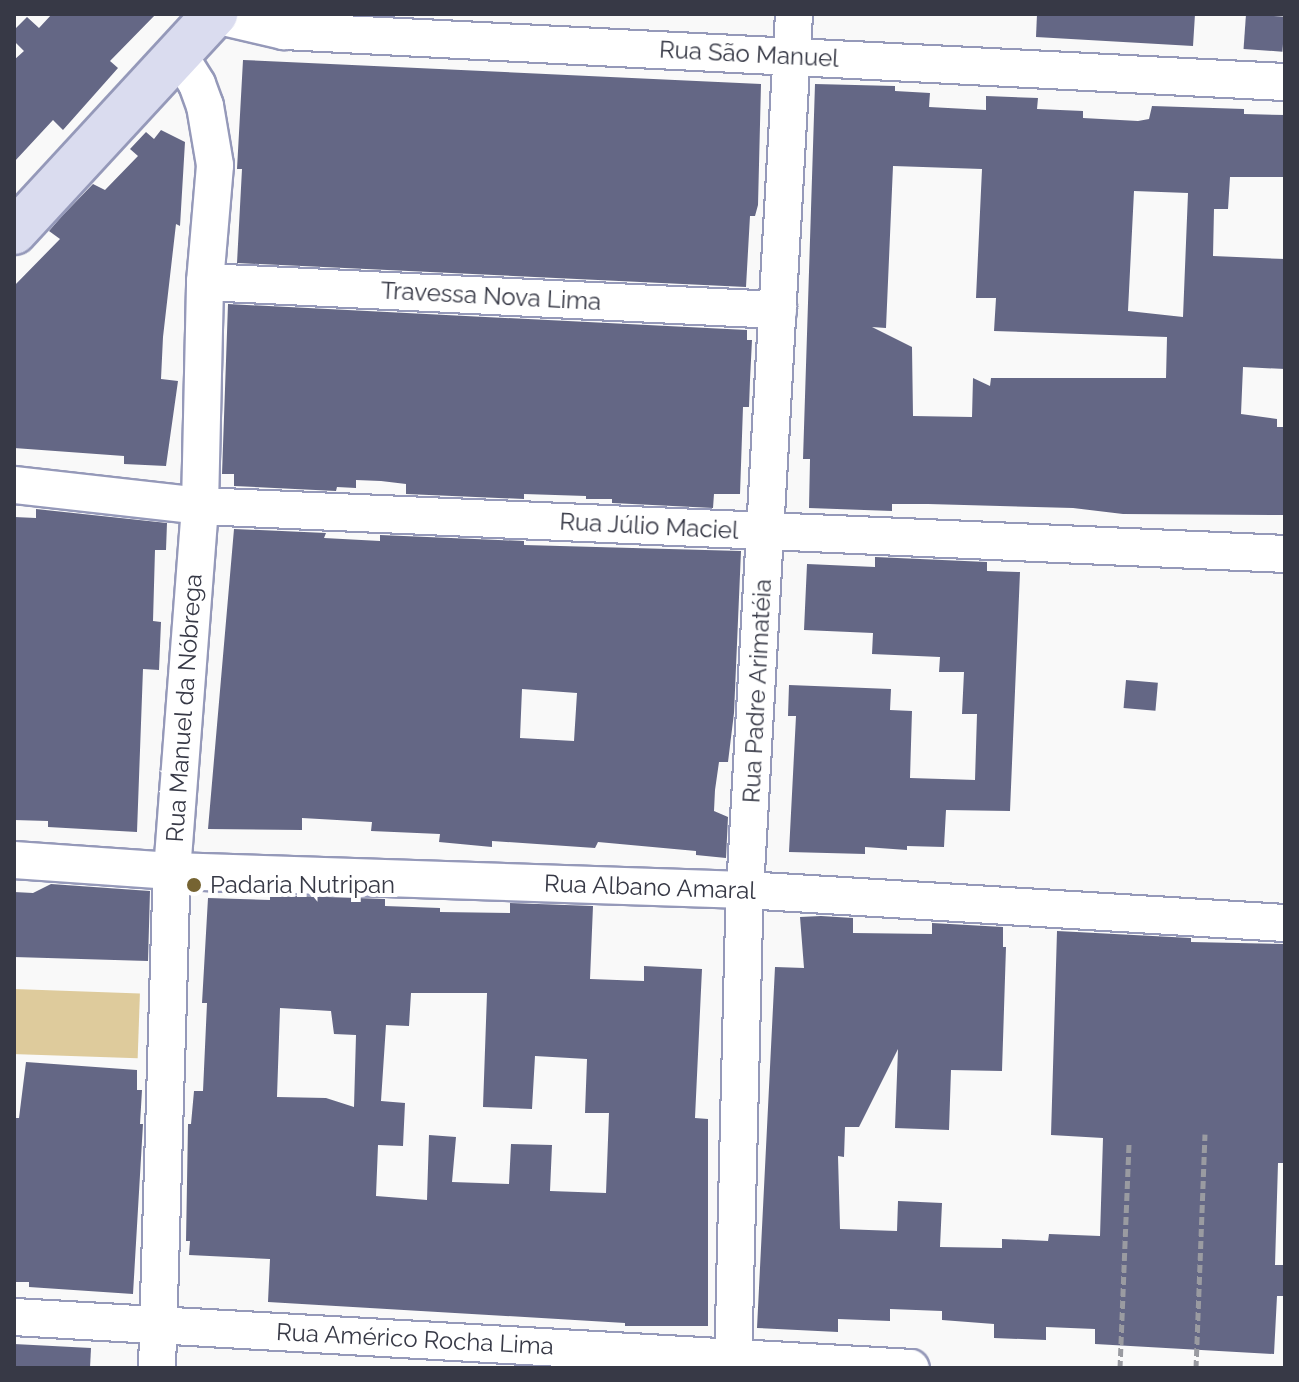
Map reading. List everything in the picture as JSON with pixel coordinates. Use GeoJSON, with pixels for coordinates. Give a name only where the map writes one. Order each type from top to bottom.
{"type":"FeatureCollection","features":[{"type":"Feature","properties":{"kind":"main road"},"geometry":{"type":"LineString","coordinates":[[14,232],[215,14]]}},
{"type":"Feature","properties":{"kind":"street","name":"Rua São Manuel"},"geometry":{"type":"LineString","coordinates":[[215,14],[284,31],[1285,82]]}},
{"type":"Feature","properties":{"kind":"street","name":"Rua Padre Arimatéia"},"geometry":{"type":"LineString","coordinates":[[734,1363],[745,890],[794,14]]}},
{"type":"Feature","properties":{"kind":"street","name":"Rua Manuel da Nóbrega"},"geometry":{"type":"LineString","coordinates":[[157,1368],[172,871],[200,506],[205,282],[215,165],[213,138],[197,84],[179,55]]}},
{"type":"Feature","properties":{"kind":"street","name":"Travessa Nova Lima"},"geometry":{"type":"LineString","coordinates":[[205,282],[778,310]]}},
{"type":"Feature","properties":{"kind":"street","name":"Rua Júlio Maciel"},"geometry":{"type":"LineString","coordinates":[[14,485],[200,506],[1285,554]]}},
{"type":"Feature","properties":{"kind":"street","name":"Rua Albano Amaral"},"geometry":{"type":"LineString","coordinates":[[14,860],[172,871],[745,890],[1285,923]]}},
{"type":"Feature","properties":{"kind":"street","name":"Rua Américo Rocha Lima"},"geometry":{"type":"LineString","coordinates":[[14,1317],[482,1355],[911,1368]]}},
{"type":"Feature","properties":{"kind":"path"},"geometry":{"type":"LineString","coordinates":[[1196,1368],[1205,1134]]}},
{"type":"Feature","properties":{"kind":"path"},"geometry":{"type":"LineString","coordinates":[[1120,1368],[1129,1142]]}},
{"type":"Feature","properties":{"kind":"shaded area"},"geometry":{"type":"Polygon","coordinates":[[[14,989],[140,993],[138,1058],[14,1054],[14,989]]]}},
{"type":"Feature","properties":{"kind":"building"},"geometry":{"type":"Polygon","coordinates":[[[52,14],[156,14],[110,61],[118,68],[63,130],[53,120],[14,162],[14,60],[24,51],[14,41],[14,30],[27,17],[39,28],[52,14]]]}},
{"type":"Feature","properties":{"kind":"building"},"geometry":{"type":"Polygon","coordinates":[[[1037,14],[1195,14],[1193,46],[1036,37],[1037,14]]]}},
{"type":"Feature","properties":{"kind":"building"},"geometry":{"type":"Polygon","coordinates":[[[1246,14],[1285,17],[1282,52],[1244,49],[1246,14]]]}},
{"type":"Feature","properties":{"kind":"building"},"geometry":{"type":"Polygon","coordinates":[[[243,60],[761,84],[758,205],[755,216],[750,216],[746,287],[237,263],[242,169],[237,169],[243,60]]]}},
{"type":"Feature","properties":{"kind":"building"},"geometry":{"type":"Polygon","coordinates":[[[815,84],[895,86],[895,91],[930,93],[929,107],[986,110],[986,96],[1038,98],[1037,109],[1083,111],[1083,118],[1138,121],[1149,119],[1152,106],[1244,109],[1244,114],[1285,115],[1285,177],[1230,177],[1228,209],[1214,209],[1213,256],[1285,259],[1285,369],[1243,367],[1241,414],[1277,419],[1277,427],[1285,427],[1285,515],[1123,514],[1073,508],[928,504],[892,504],[892,511],[809,508],[810,459],[803,459],[815,84]],[[893,166],[886,328],[872,327],[912,347],[913,416],[972,417],[973,378],[990,386],[991,378],[1166,378],[1167,337],[994,331],[996,298],[976,298],[982,169],[893,166]],[[1134,191],[1128,311],[1183,317],[1188,193],[1134,191]]]}},
{"type":"Feature","properties":{"kind":"building"},"geometry":{"type":"Polygon","coordinates":[[[161,130],[185,142],[180,226],[176,224],[163,337],[161,379],[178,381],[166,466],[124,464],[124,456],[14,448],[14,286],[60,239],[49,231],[62,216],[93,184],[105,190],[138,156],[130,149],[146,132],[154,139],[161,130]]]}},
{"type":"Feature","properties":{"kind":"building"},"geometry":{"type":"Polygon","coordinates":[[[228,304],[747,330],[747,340],[752,340],[749,407],[743,407],[740,494],[714,494],[713,508],[612,503],[612,499],[586,499],[586,496],[524,494],[524,499],[406,494],[406,484],[381,481],[356,480],[356,488],[337,487],[336,491],[234,486],[234,474],[222,474],[228,304]]]}},
{"type":"Feature","properties":{"kind":"building"},"geometry":{"type":"Polygon","coordinates":[[[36,509],[167,523],[166,550],[155,550],[153,621],[161,622],[159,670],[143,669],[137,832],[48,827],[48,821],[14,820],[14,517],[36,518],[36,509]]]}},
{"type":"Feature","properties":{"kind":"building"},"geometry":{"type":"Polygon","coordinates":[[[234,529],[326,533],[324,538],[380,541],[380,535],[524,541],[524,545],[741,551],[734,713],[728,762],[719,762],[715,790],[714,811],[728,817],[726,858],[696,855],[696,851],[598,842],[595,848],[492,841],[492,847],[439,842],[440,834],[371,831],[372,822],[302,818],[302,830],[208,829],[234,529]],[[522,689],[520,738],[574,741],[577,693],[522,689]]]}},
{"type":"Feature","properties":{"kind":"building"},"geometry":{"type":"Polygon","coordinates":[[[875,557],[987,562],[987,571],[1020,572],[1010,811],[946,810],[944,847],[907,846],[907,850],[865,847],[865,854],[789,852],[796,716],[788,716],[789,685],[891,689],[890,710],[912,711],[910,778],[975,780],[977,714],[962,714],[964,672],[939,672],[940,657],[872,654],[873,633],[804,630],[807,564],[875,567],[875,557]]]}},
{"type":"Feature","properties":{"kind":"building"},"geometry":{"type":"Polygon","coordinates":[[[1126,680],[1158,683],[1155,711],[1124,708],[1126,680]]]}},
{"type":"Feature","properties":{"kind":"building"},"geometry":{"type":"Polygon","coordinates":[[[51,884],[150,891],[148,961],[14,957],[14,892],[33,893],[51,884]]]}},
{"type":"Feature","properties":{"kind":"building"},"geometry":{"type":"Polygon","coordinates":[[[270,895],[385,899],[385,906],[440,908],[440,912],[510,913],[510,903],[593,906],[590,979],[644,981],[644,966],[702,969],[695,1118],[708,1119],[708,1326],[625,1326],[625,1323],[268,1302],[270,1259],[189,1255],[190,1241],[186,1241],[188,1124],[191,1124],[194,1091],[203,1091],[207,1003],[202,1003],[208,898],[270,900],[270,895]],[[411,993],[409,1026],[386,1025],[381,1101],[405,1103],[403,1146],[378,1145],[376,1196],[427,1200],[429,1135],[456,1137],[452,1182],[509,1184],[511,1144],[552,1145],[550,1191],[606,1193],[609,1113],[585,1113],[587,1059],[535,1056],[532,1109],[483,1107],[487,993],[411,993]],[[280,1008],[277,1097],[326,1098],[354,1107],[356,1035],[334,1034],[331,1011],[280,1008]]]}},
{"type":"Feature","properties":{"kind":"building"},"geometry":{"type":"Polygon","coordinates":[[[800,917],[853,918],[853,933],[932,934],[932,923],[1003,927],[1003,947],[1006,947],[1002,1071],[951,1070],[949,1130],[895,1128],[898,1049],[859,1127],[845,1127],[844,1157],[838,1156],[840,1229],[897,1231],[898,1201],[942,1203],[940,1247],[1002,1248],[1002,1239],[1048,1241],[1049,1234],[1100,1236],[1103,1138],[1051,1135],[1057,931],[1191,938],[1191,942],[1285,944],[1285,1163],[1278,1163],[1275,1265],[1285,1265],[1284,1296],[1277,1296],[1274,1354],[1095,1344],[1095,1329],[1046,1327],[1046,1340],[994,1338],[994,1324],[942,1320],[942,1311],[890,1309],[890,1321],[838,1319],[838,1332],[757,1328],[775,967],[804,968],[800,917]]]}},
{"type":"Feature","properties":{"kind":"building"},"geometry":{"type":"Polygon","coordinates":[[[26,1062],[137,1070],[137,1090],[142,1090],[140,1124],[143,1124],[133,1294],[29,1287],[29,1282],[14,1282],[14,1118],[19,1118],[26,1062]]]}},
{"type":"Feature","properties":{"kind":"building"},"geometry":{"type":"Polygon","coordinates":[[[14,1344],[91,1348],[90,1368],[14,1368],[14,1344]]]}},
{"type":"Feature","properties":{"kind":"place","name":"Padaria Nutripan"},"geometry":{"type":"Point","coordinates":[194,885]}}]}
